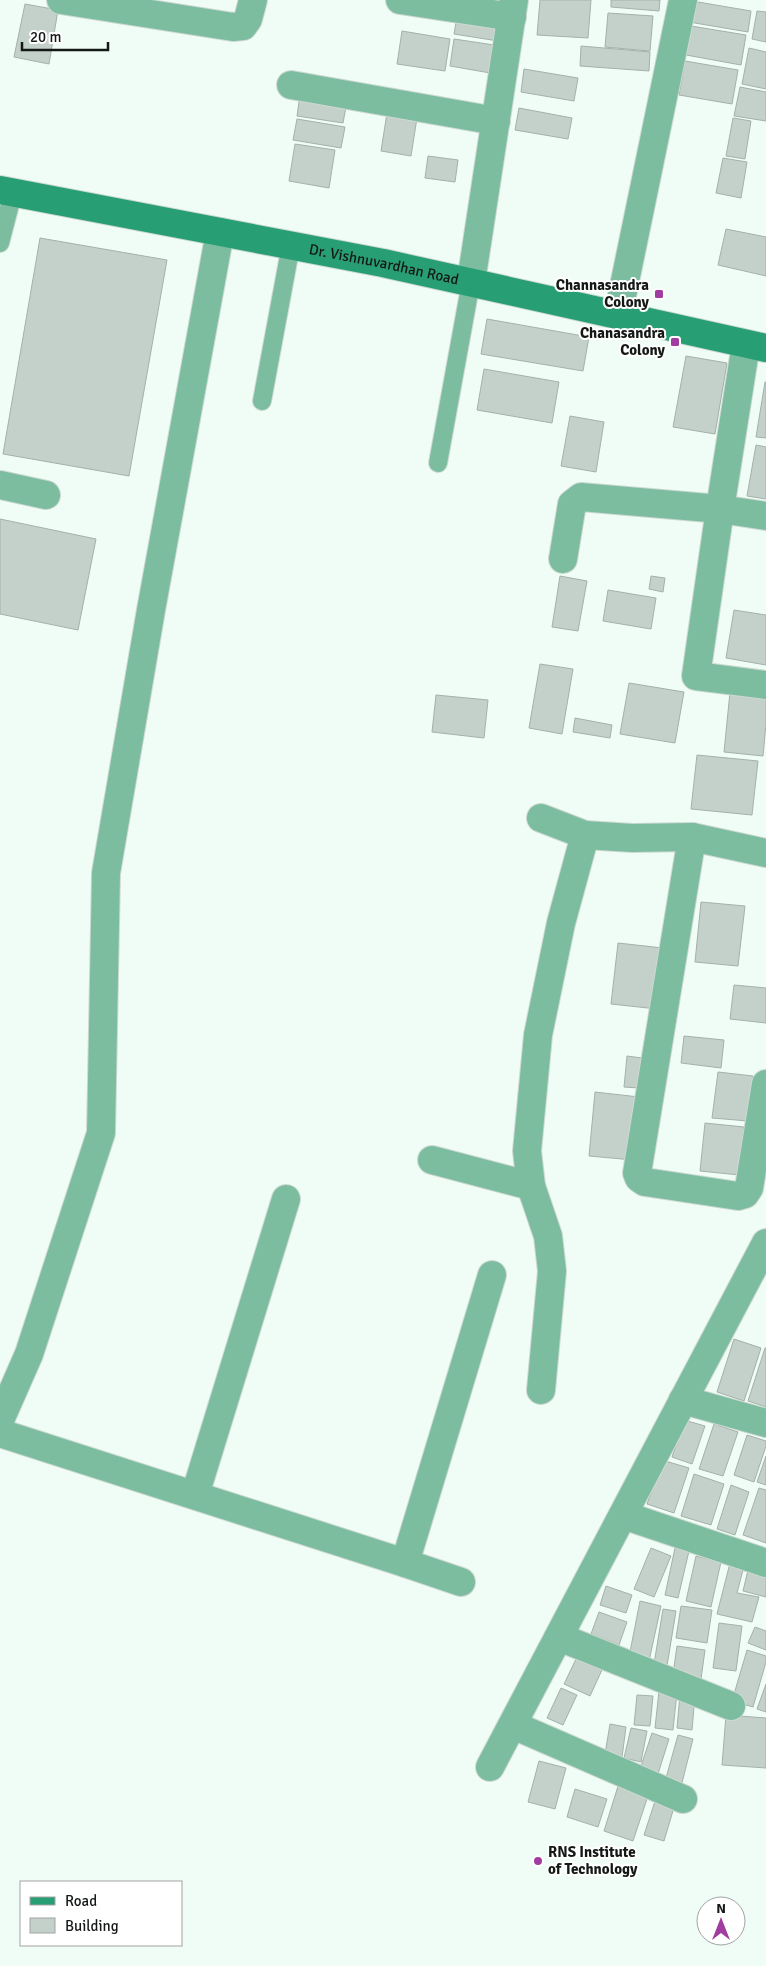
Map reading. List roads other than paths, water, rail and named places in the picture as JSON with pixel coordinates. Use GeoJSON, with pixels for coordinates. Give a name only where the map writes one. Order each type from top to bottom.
{"type":"FeatureCollection","features":[{"type":"Feature","properties":{"kind":"main road","name":"Dr. Vishnuvardhan Road"},"geometry":{"type":"LineString","coordinates":[[6,192],[291,245],[471,282],[756,346]]}},
{"type":"Feature","properties":{"kind":"street"},"geometry":{"type":"LineString","coordinates":[[61,0],[233,27],[243,26],[248,19],[253,0]]}},
{"type":"Feature","properties":{"kind":"street"},"geometry":{"type":"LineString","coordinates":[[400,0],[513,9],[471,282]]}},
{"type":"Feature","properties":{"kind":"street"},"geometry":{"type":"LineString","coordinates":[[618,315],[683,0]]}},
{"type":"Feature","properties":{"kind":"street"},"geometry":{"type":"LineString","coordinates":[[291,85],[496,121]]}},
{"type":"Feature","properties":{"kind":"street"},"geometry":{"type":"LineString","coordinates":[[0,1420],[29,1354],[101,1133],[106,873],[150,610],[220,232]]}},
{"type":"Feature","properties":{"kind":"street"},"geometry":{"type":"LineString","coordinates":[[756,346],[720,509],[696,676],[766,685]]}},
{"type":"Feature","properties":{"kind":"street"},"geometry":{"type":"LineString","coordinates":[[0,485],[46,495]]}},
{"type":"Feature","properties":{"kind":"street"},"geometry":{"type":"LineString","coordinates":[[563,559],[572,504],[582,497],[720,509],[766,516]]}},
{"type":"Feature","properties":{"kind":"street"},"geometry":{"type":"LineString","coordinates":[[541,818],[585,835],[632,838],[692,837],[766,853]]}},
{"type":"Feature","properties":{"kind":"street"},"geometry":{"type":"LineString","coordinates":[[541,1390],[552,1271],[548,1236],[531,1186],[527,1151],[538,1035],[561,923],[585,835]]}},
{"type":"Feature","properties":{"kind":"street"},"geometry":{"type":"LineString","coordinates":[[692,837],[637,1173],[639,1178],[645,1182],[738,1196],[745,1194],[749,1188],[766,1084]]}},
{"type":"Feature","properties":{"kind":"street"},"geometry":{"type":"LineString","coordinates":[[432,1160],[531,1186]]}},
{"type":"Feature","properties":{"kind":"street"},"geometry":{"type":"LineString","coordinates":[[194,1495],[286,1199]]}},
{"type":"Feature","properties":{"kind":"street"},"geometry":{"type":"LineString","coordinates":[[490,1767],[683,1400],[758,1278],[766,1243]]}},
{"type":"Feature","properties":{"kind":"street"},"geometry":{"type":"LineString","coordinates":[[405,1563],[492,1275]]}},
{"type":"Feature","properties":{"kind":"street"},"geometry":{"type":"LineString","coordinates":[[683,1400],[766,1423]]}},
{"type":"Feature","properties":{"kind":"street"},"geometry":{"type":"LineString","coordinates":[[0,1433],[461,1582]]}},
{"type":"Feature","properties":{"kind":"street"},"geometry":{"type":"LineString","coordinates":[[623,1515],[766,1563]]}},
{"type":"Feature","properties":{"kind":"street"},"geometry":{"type":"LineString","coordinates":[[559,1637],[731,1706]]}},
{"type":"Feature","properties":{"kind":"street"},"geometry":{"type":"LineString","coordinates":[[513,1725],[684,1799]]}},
{"type":"Feature","properties":{"kind":"lane"},"geometry":{"type":"LineString","coordinates":[[0,243],[6,192]]}},
{"type":"Feature","properties":{"kind":"lane"},"geometry":{"type":"LineString","coordinates":[[262,401],[291,245]]}},
{"type":"Feature","properties":{"kind":"lane"},"geometry":{"type":"LineString","coordinates":[[438,463],[471,282]]}},
{"type":"Feature","properties":{"kind":"place","name":"Channasandra Colony"},"geometry":{"type":"Point","coordinates":[659,294]}},
{"type":"Feature","properties":{"kind":"place","name":"Chanasandra Colony"},"geometry":{"type":"Point","coordinates":[675,342]}},
{"type":"Feature","properties":{"kind":"place","name":"RNS Institute of Technology"},"geometry":{"type":"Point","coordinates":[538,1861]}}]}
